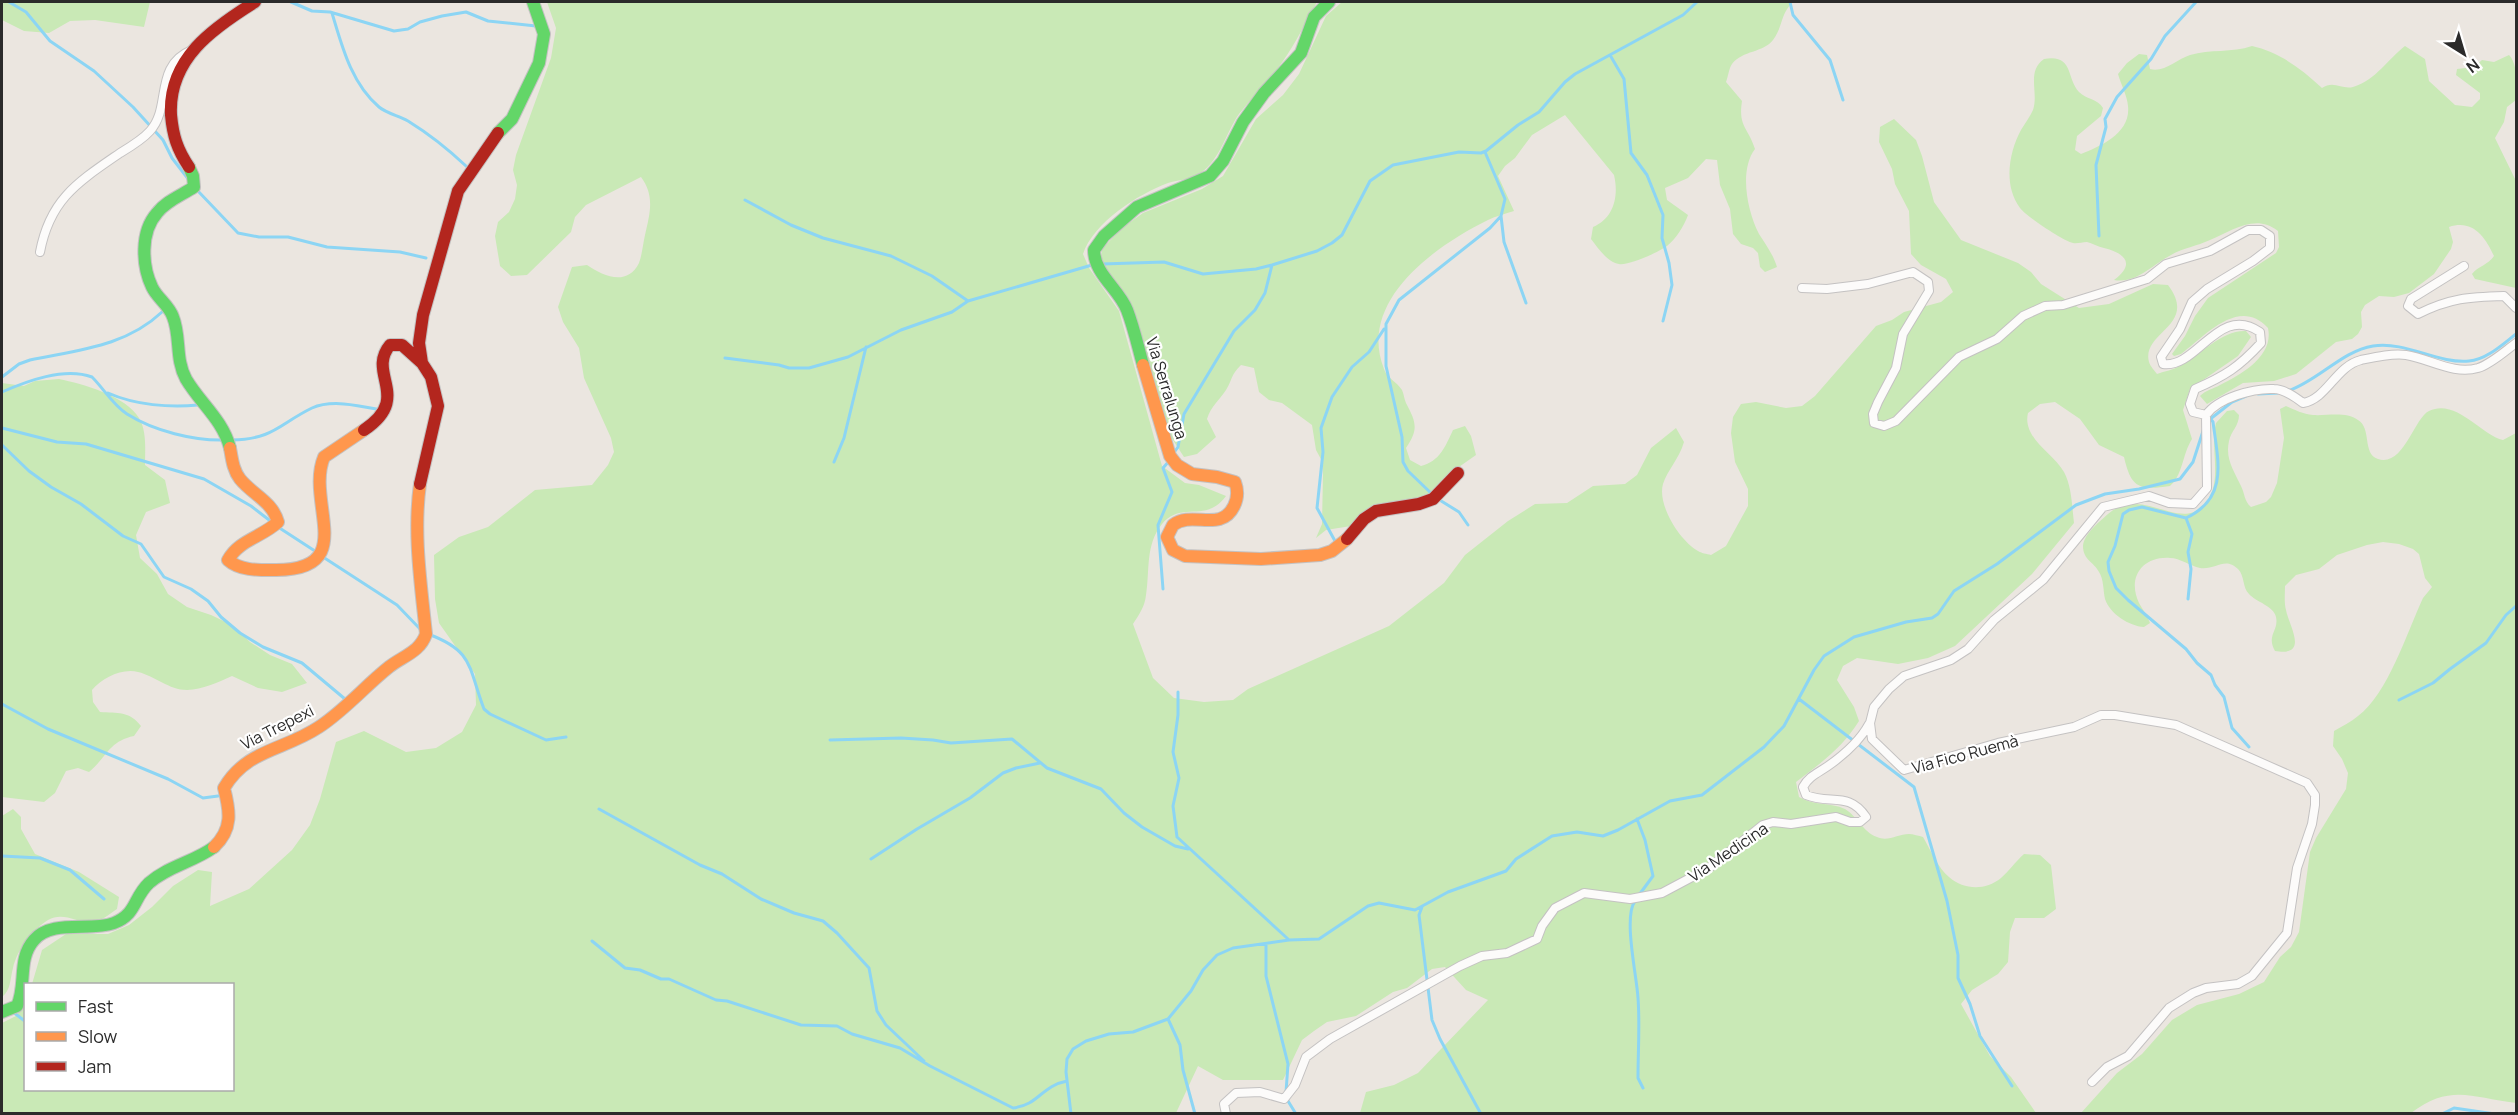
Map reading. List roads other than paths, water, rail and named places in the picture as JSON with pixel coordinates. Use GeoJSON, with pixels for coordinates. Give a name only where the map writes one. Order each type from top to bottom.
{"type":"FeatureCollection","features":[{"type":"Feature","properties":{"kind":"street"},"geometry":{"type":"LineString","coordinates":[[255,2],[221,23],[180,68],[171,90],[170,109],[176,146],[192,171],[195,180],[194,187],[172,198],[152,218],[147,230],[145,258],[148,281],[173,315],[180,364],[184,376],[224,432],[231,463],[240,479],[270,504],[277,515],[278,522],[273,528],[238,545],[230,554],[228,560],[230,564],[236,567],[291,570],[315,561],[322,553],[325,542],[319,477],[324,458],[372,423],[387,406],[389,387],[382,360],[385,349],[390,345],[402,345],[422,363]]}},
{"type":"Feature","properties":{"kind":"street","name":"Via Trepexi"},"geometry":{"type":"LineString","coordinates":[[2,1012],[16,1006],[20,1000],[25,956],[32,944],[44,932],[60,927],[100,927],[129,916],[145,887],[152,881],[193,861],[224,836],[229,826],[230,815],[224,788],[237,767],[248,759],[292,742],[315,730],[347,706],[393,664],[419,648],[425,641],[418,499],[438,406],[431,377],[422,363],[419,343],[423,315],[458,191],[495,137],[512,119],[539,63],[544,34],[533,2]]}},
{"type":"Feature","properties":{"kind":"street","name":"Via Serralunga"},"geometry":{"type":"LineString","coordinates":[[1329,2],[1314,17],[1301,53],[1264,93],[1243,122],[1223,160],[1210,176],[1137,207],[1104,236],[1094,249],[1098,268],[1119,294],[1127,310],[1170,456],[1185,473],[1197,476],[1225,476],[1235,482],[1239,490],[1238,500],[1225,516],[1214,521],[1190,518],[1178,520],[1170,528],[1167,543],[1174,551],[1185,556],[1273,558],[1314,556],[1330,552],[1342,545],[1367,516],[1377,511],[1424,505],[1441,495],[1458,473]]}},
{"type":"Feature","properties":{"kind":"street"},"geometry":{"type":"LineString","coordinates":[[40,252],[49,218],[62,199],[79,182],[143,138],[151,130],[172,65],[179,56],[195,49]]}},
{"type":"Feature","properties":{"kind":"street"},"geometry":{"type":"LineString","coordinates":[[1802,288],[1827,289],[1868,284],[1913,272],[1928,282],[1929,291],[1903,334],[1896,368],[1873,414],[1874,423],[1884,426],[1896,421],[1959,357],[1997,339],[2023,316],[2045,306],[2063,305],[2147,279],[2166,264],[2210,251],[2248,230],[2261,230],[2270,236],[2270,248],[2207,289],[2192,302],[2180,329],[2161,357],[2163,364],[2170,365],[2193,351],[2222,328],[2238,324],[2252,326],[2259,332],[2261,343],[2247,359],[2226,375],[2195,389],[2190,404],[2193,412],[2206,415]]}},
{"type":"Feature","properties":{"kind":"street"},"geometry":{"type":"LineString","coordinates":[[2464,266],[2411,299],[2408,306],[2418,314],[2437,305],[2464,297],[2504,296],[2517,308]]}},
{"type":"Feature","properties":{"kind":"street"},"geometry":{"type":"LineString","coordinates":[[1870,723],[1874,707],[1904,676],[1951,660],[1968,649],[1994,620],[2043,580],[2103,507],[2149,496],[2169,503],[2193,504],[2201,497],[2207,488],[2206,415],[2210,408],[2235,394],[2274,388],[2293,395],[2302,403],[2308,402],[2321,393],[2337,375],[2358,361],[2394,355],[2407,355],[2460,371],[2480,367],[2517,343]]}},
{"type":"Feature","properties":{"kind":"street","name":"Via Fico Ruemà"},"geometry":{"type":"LineString","coordinates":[[1870,723],[1872,739],[1904,770],[1909,770],[1942,758],[2074,727],[2101,715],[2115,715],[2176,725],[2307,783],[2315,795],[2312,824],[2297,868],[2287,933],[2252,976],[2238,984],[2206,988],[2193,993],[2169,1008],[2128,1056],[2107,1067],[2092,1082]]}},
{"type":"Feature","properties":{"kind":"street","name":"Via Medicina"},"geometry":{"type":"LineString","coordinates":[[1226,1113],[1224,1104],[1236,1093],[1260,1092],[1284,1099],[1295,1085],[1306,1057],[1330,1039],[1460,966],[1482,956],[1507,953],[1537,939],[1542,926],[1555,908],[1584,893],[1630,899],[1662,893],[1696,877],[1729,853],[1746,837],[1763,825],[1773,822],[1791,824],[1836,816],[1850,822],[1860,822],[1866,817],[1859,807],[1842,799],[1816,799],[1806,795],[1803,787],[1807,779],[1828,766],[1861,739],[1870,723]]}},
{"type":"Feature","properties":{"kind":"waterway"},"geometry":{"type":"LineString","coordinates":[[9,2],[26,12],[50,41],[94,71],[133,107],[163,140],[172,158],[189,180]]}},
{"type":"Feature","properties":{"kind":"waterway"},"geometry":{"type":"LineString","coordinates":[[291,2],[312,11],[330,12],[394,31],[408,29],[420,22],[442,16],[466,12],[488,21],[536,26]]}},
{"type":"Feature","properties":{"kind":"waterway"},"geometry":{"type":"LineString","coordinates":[[1102,264],[1164,262],[1203,274],[1256,269],[1317,251],[1342,235],[1370,181],[1393,165],[1459,152],[1481,153],[1486,151],[1518,125],[1539,112],[1575,74],[1683,15],[1697,2]]}},
{"type":"Feature","properties":{"kind":"waterway"},"geometry":{"type":"LineString","coordinates":[[1790,2],[1793,15],[1830,60],[1843,100]]}},
{"type":"Feature","properties":{"kind":"waterway"},"geometry":{"type":"LineString","coordinates":[[2099,236],[2096,165],[2106,127],[2105,119],[2117,97],[2151,59],[2165,36],[2196,2]]}},
{"type":"Feature","properties":{"kind":"waterway"},"geometry":{"type":"LineString","coordinates":[[332,13],[354,75],[369,97],[382,109],[423,131],[466,166]]}},
{"type":"Feature","properties":{"kind":"waterway"},"geometry":{"type":"LineString","coordinates":[[1610,55],[1624,79],[1631,153],[1647,175],[1663,215],[1662,238],[1672,285],[1663,321]]}},
{"type":"Feature","properties":{"kind":"waterway"},"geometry":{"type":"LineString","coordinates":[[1433,495],[1408,471],[1403,462],[1402,437],[1386,366],[1386,324],[1399,300],[1490,228],[1501,216],[1505,199],[1485,152]]}},
{"type":"Feature","properties":{"kind":"waterway"},"geometry":{"type":"LineString","coordinates":[[197,190],[238,233],[259,237],[288,237],[327,247],[400,252],[426,258]]}},
{"type":"Feature","properties":{"kind":"waterway"},"geometry":{"type":"LineString","coordinates":[[745,200],[791,225],[823,238],[891,256],[932,276],[968,301]]}},
{"type":"Feature","properties":{"kind":"waterway"},"geometry":{"type":"LineString","coordinates":[[1501,216],[1504,242],[1526,303]]}},
{"type":"Feature","properties":{"kind":"waterway"},"geometry":{"type":"LineString","coordinates":[[725,358],[789,368],[809,368],[848,357],[901,330],[952,312],[968,301],[1092,265]]}},
{"type":"Feature","properties":{"kind":"waterway"},"geometry":{"type":"LineString","coordinates":[[1173,454],[1178,447],[1184,414],[1234,331],[1255,310],[1265,293],[1272,265]]}},
{"type":"Feature","properties":{"kind":"waterway"},"geometry":{"type":"LineString","coordinates":[[2,377],[19,364],[30,360],[83,350],[116,340],[148,324],[162,312]]}},
{"type":"Feature","properties":{"kind":"waterway"},"geometry":{"type":"LineString","coordinates":[[1335,541],[1317,508],[1323,452],[1321,428],[1332,397],[1352,367],[1369,352],[1384,329]]}},
{"type":"Feature","properties":{"kind":"waterway"},"geometry":{"type":"LineString","coordinates":[[2288,391],[2351,354],[2373,346],[2386,345],[2445,359],[2469,361],[2488,355],[2516,334]]}},
{"type":"Feature","properties":{"kind":"waterway"},"geometry":{"type":"LineString","coordinates":[[834,462],[844,438],[866,347]]}},
{"type":"Feature","properties":{"kind":"waterway"},"geometry":{"type":"LineString","coordinates":[[2,392],[58,374],[81,374],[92,377],[113,402],[138,420],[187,437],[225,440]]}},
{"type":"Feature","properties":{"kind":"waterway"},"geometry":{"type":"LineString","coordinates":[[108,393],[153,405],[198,405]]}},
{"type":"Feature","properties":{"kind":"waterway"},"geometry":{"type":"LineString","coordinates":[[2258,394],[2278,393]]}},
{"type":"Feature","properties":{"kind":"waterway"},"geometry":{"type":"LineString","coordinates":[[2209,420],[2232,402],[2246,396]]}},
{"type":"Feature","properties":{"kind":"waterway"},"geometry":{"type":"LineString","coordinates":[[232,440],[267,434],[320,405],[346,404],[381,410]]}},
{"type":"Feature","properties":{"kind":"waterway"},"geometry":{"type":"LineString","coordinates":[[2210,418],[2213,422],[2217,451],[2218,477],[2209,500],[2200,510],[2186,518],[2142,507],[2123,514],[2115,546],[2108,562],[2109,571],[2116,588],[2186,649],[2211,675],[2224,697],[2232,728],[2249,747]]}},
{"type":"Feature","properties":{"kind":"waterway"},"geometry":{"type":"LineString","coordinates":[[2,428],[57,442],[86,444],[204,479],[251,506],[273,523]]}},
{"type":"Feature","properties":{"kind":"waterway"},"geometry":{"type":"LineString","coordinates":[[1071,1114],[1066,1072],[1067,1059],[1073,1049],[1086,1041],[1109,1034],[1133,1032],[1168,1019],[1191,991],[1203,970],[1217,955],[1233,948],[1289,940],[1319,939],[1368,906],[1379,903],[1415,910],[1448,892],[1506,871],[1516,859],[1552,836],[1577,832],[1603,836],[1670,801],[1702,795],[1764,747],[1784,726],[1824,656],[1854,637],[1906,622],[1932,618],[1938,614],[1954,591],[1997,564],[2076,505],[2105,494],[2180,479],[2193,462],[2204,428]]}},
{"type":"Feature","properties":{"kind":"waterway"},"geometry":{"type":"LineString","coordinates":[[2,445],[29,471],[51,487],[81,504],[123,536],[141,544],[164,577],[191,589],[208,601],[221,617],[240,633],[263,647],[302,663],[345,699]]}},
{"type":"Feature","properties":{"kind":"waterway"},"geometry":{"type":"LineString","coordinates":[[1163,589],[1158,525],[1172,492],[1163,468],[1170,460]]}},
{"type":"Feature","properties":{"kind":"waterway"},"geometry":{"type":"LineString","coordinates":[[1438,499],[1459,512],[1468,525]]}},
{"type":"Feature","properties":{"kind":"waterway"},"geometry":{"type":"LineString","coordinates":[[2186,518],[2192,534],[2188,552],[2191,569],[2188,599]]}},
{"type":"Feature","properties":{"kind":"waterway"},"geometry":{"type":"LineString","coordinates":[[278,527],[318,553]]}},
{"type":"Feature","properties":{"kind":"waterway"},"geometry":{"type":"LineString","coordinates":[[323,557],[397,605],[422,631]]}},
{"type":"Feature","properties":{"kind":"waterway"},"geometry":{"type":"LineString","coordinates":[[2399,700],[2433,683],[2486,643],[2506,615],[2516,606]]}},
{"type":"Feature","properties":{"kind":"waterway"},"geometry":{"type":"LineString","coordinates":[[428,634],[443,640],[462,654],[471,671],[484,709],[490,714],[546,740],[566,737]]}},
{"type":"Feature","properties":{"kind":"waterway"},"geometry":{"type":"LineString","coordinates":[[1178,692],[1178,715],[1173,752],[1179,778],[1173,806],[1177,837],[1288,939]]}},
{"type":"Feature","properties":{"kind":"waterway"},"geometry":{"type":"LineString","coordinates":[[1799,699],[1914,787],[1947,901],[1958,955],[1958,978],[1970,1004],[1980,1036],[2012,1086]]}},
{"type":"Feature","properties":{"kind":"waterway"},"geometry":{"type":"LineString","coordinates":[[2,704],[48,729],[168,779],[203,798],[218,796]]}},
{"type":"Feature","properties":{"kind":"waterway"},"geometry":{"type":"LineString","coordinates":[[830,740],[901,738],[951,743],[1012,739],[1047,768],[1101,789],[1124,813],[1142,827],[1175,846],[1188,849]]}},
{"type":"Feature","properties":{"kind":"waterway"},"geometry":{"type":"LineString","coordinates":[[871,859],[970,798],[1003,773],[1040,763]]}},
{"type":"Feature","properties":{"kind":"waterway"},"geometry":{"type":"LineString","coordinates":[[599,809],[700,865],[722,874],[761,899],[794,913],[823,921],[869,968],[877,1011],[886,1025],[924,1061]]}},
{"type":"Feature","properties":{"kind":"waterway"},"geometry":{"type":"LineString","coordinates":[[1637,819],[1645,840],[1653,876],[1639,895]]}},
{"type":"Feature","properties":{"kind":"waterway"},"geometry":{"type":"LineString","coordinates":[[2,856],[40,858],[70,870],[104,899]]}},
{"type":"Feature","properties":{"kind":"waterway"},"geometry":{"type":"LineString","coordinates":[[1635,901],[1630,920],[1630,933],[1639,1008],[1638,1078],[1643,1088]]}},
{"type":"Feature","properties":{"kind":"waterway"},"geometry":{"type":"LineString","coordinates":[[1422,907],[1419,915],[1432,1020],[1481,1114]]}},
{"type":"Feature","properties":{"kind":"waterway"},"geometry":{"type":"LineString","coordinates":[[592,941],[625,968],[640,970],[661,979],[669,979],[716,1000],[727,1001],[801,1025],[837,1026],[852,1034],[900,1048],[930,1066],[1013,1108],[1029,1103],[1051,1087],[1067,1081]]}},
{"type":"Feature","properties":{"kind":"waterway"},"geometry":{"type":"LineString","coordinates":[[1266,944],[1266,976],[1288,1064],[1286,1092],[1288,1101],[1296,1114]]}},
{"type":"Feature","properties":{"kind":"waterway"},"geometry":{"type":"LineString","coordinates":[[13,1012],[24,1020]]}},
{"type":"Feature","properties":{"kind":"waterway"},"geometry":{"type":"LineString","coordinates":[[1168,1019],[1180,1045],[1183,1070],[1195,1114]]}},
{"type":"Feature","properties":{"kind":"waterway"},"geometry":{"type":"LineString","coordinates":[[2442,1114],[2454,1108],[2495,1114]]}}]}
